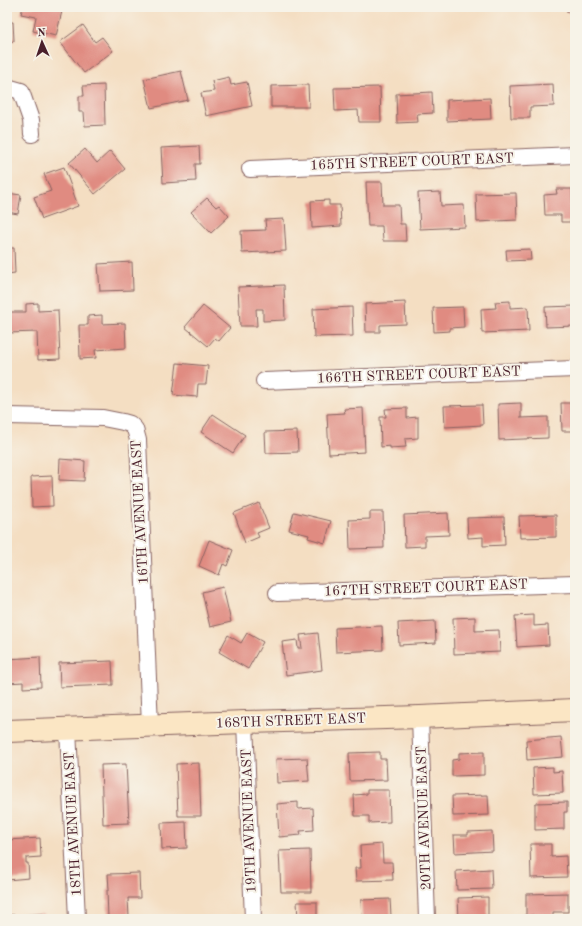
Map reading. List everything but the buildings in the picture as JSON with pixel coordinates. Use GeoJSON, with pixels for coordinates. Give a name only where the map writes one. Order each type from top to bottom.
{"type":"FeatureCollection","features":[{"type":"Feature","properties":{"kind":"street"},"geometry":{"type":"LineString","coordinates":[[7,87],[20,91],[31,120],[32,134]]}},
{"type":"Feature","properties":{"kind":"street","name":"165TH STREET COURT EAST"},"geometry":{"type":"LineString","coordinates":[[250,169],[575,155]]}},
{"type":"Feature","properties":{"kind":"street","name":"166TH STREET COURT EAST"},"geometry":{"type":"LineString","coordinates":[[264,381],[575,369]]}},
{"type":"Feature","properties":{"kind":"street","name":"16TH AVENUE EAST"},"geometry":{"type":"LineString","coordinates":[[7,416],[103,418],[130,424],[135,429],[138,440],[150,726]]}},
{"type":"Feature","properties":{"kind":"street","name":"167TH STREET COURT EAST"},"geometry":{"type":"LineString","coordinates":[[277,593],[575,584]]}},
{"type":"Feature","properties":{"kind":"street","name":"168TH STREET EAST"},"geometry":{"type":"LineString","coordinates":[[7,731],[420,717],[575,710]]}},
{"type":"Feature","properties":{"kind":"street","name":"20TH AVENUE EAST"},"geometry":{"type":"LineString","coordinates":[[420,717],[427,919]]}},
{"type":"Feature","properties":{"kind":"street","name":"19TH AVENUE EAST"},"geometry":{"type":"LineString","coordinates":[[245,722],[253,919]]}},
{"type":"Feature","properties":{"kind":"street","name":"18TH AVENUE EAST"},"geometry":{"type":"LineString","coordinates":[[68,729],[77,919]]}}]}
